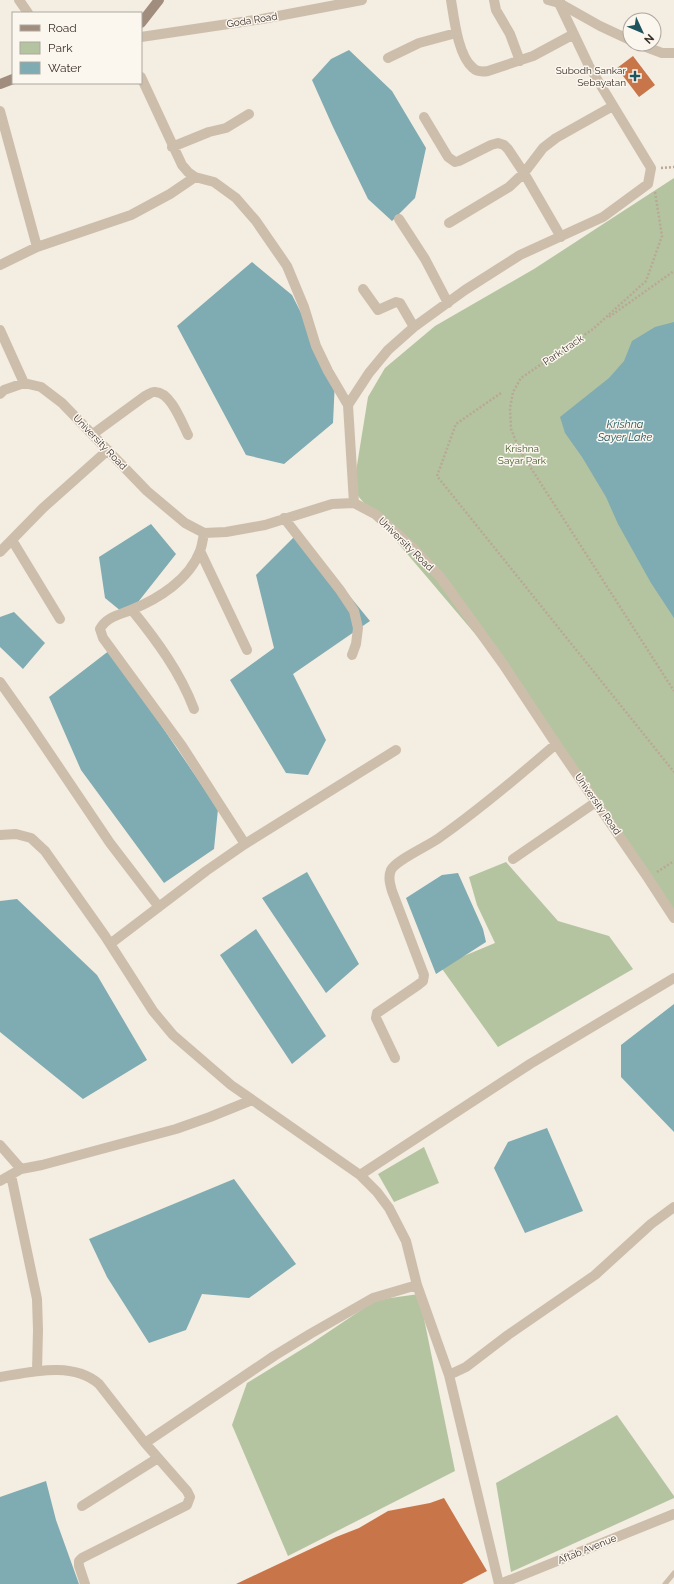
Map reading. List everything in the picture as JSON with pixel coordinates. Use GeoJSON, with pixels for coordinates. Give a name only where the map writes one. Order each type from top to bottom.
{"type":"FeatureCollection","features":[{"type":"Feature","properties":{"kind":"main road"},"geometry":{"type":"LineString","coordinates":[[142,22],[159,0]]}},
{"type":"Feature","properties":{"kind":"main road"},"geometry":{"type":"LineString","coordinates":[[0,84],[12,79]]}},
{"type":"Feature","properties":{"kind":"street"},"geometry":{"type":"LineString","coordinates":[[19,0],[27,12]]}},
{"type":"Feature","properties":{"kind":"street","name":"Goda Road"},"geometry":{"type":"LineString","coordinates":[[142,37],[262,19],[362,0]]}},
{"type":"Feature","properties":{"kind":"street"},"geometry":{"type":"LineString","coordinates":[[451,0],[456,33],[462,50],[469,64],[480,72],[488,71],[533,56],[574,34]]}},
{"type":"Feature","properties":{"kind":"street"},"geometry":{"type":"LineString","coordinates":[[494,0],[496,10],[515,46],[520,61]]}},
{"type":"Feature","properties":{"kind":"street"},"geometry":{"type":"LineString","coordinates":[[548,0],[560,2],[600,26],[622,36]]}},
{"type":"Feature","properties":{"kind":"street"},"geometry":{"type":"LineString","coordinates":[[348,405],[369,373],[388,350],[414,327],[520,255],[603,217],[648,184],[651,168],[590,66],[560,2]]}},
{"type":"Feature","properties":{"kind":"street"},"geometry":{"type":"LineString","coordinates":[[388,58],[420,43],[456,33]]}},
{"type":"Feature","properties":{"kind":"street"},"geometry":{"type":"LineString","coordinates":[[659,52],[674,53]]}},
{"type":"Feature","properties":{"kind":"street"},"geometry":{"type":"LineString","coordinates":[[142,79],[172,147],[182,165],[195,177],[214,182],[236,198],[256,221],[287,266],[304,307],[316,346],[328,371],[348,405],[354,502]]}},
{"type":"Feature","properties":{"kind":"street"},"geometry":{"type":"LineString","coordinates":[[449,223],[509,188],[524,173],[543,148],[556,138],[613,106]]}},
{"type":"Feature","properties":{"kind":"street"},"geometry":{"type":"LineString","coordinates":[[0,112],[37,247]]}},
{"type":"Feature","properties":{"kind":"street"},"geometry":{"type":"LineString","coordinates":[[172,147],[203,134],[226,128],[248,114]]}},
{"type":"Feature","properties":{"kind":"street"},"geometry":{"type":"LineString","coordinates":[[424,117],[451,160],[455,162],[490,145],[498,143],[504,145],[524,173],[561,237]]}},
{"type":"Feature","properties":{"kind":"street"},"geometry":{"type":"LineString","coordinates":[[0,265],[37,247],[131,215],[170,194],[195,177]]}},
{"type":"Feature","properties":{"kind":"street"},"geometry":{"type":"LineString","coordinates":[[399,219],[425,259],[448,303]]}},
{"type":"Feature","properties":{"kind":"street"},"geometry":{"type":"LineString","coordinates":[[363,290],[378,310],[396,302],[400,303],[414,327]]}},
{"type":"Feature","properties":{"kind":"street"},"geometry":{"type":"LineString","coordinates":[[0,330],[24,384],[4,390],[0,394]]}},
{"type":"Feature","properties":{"kind":"street","name":"University Road"},"geometry":{"type":"LineString","coordinates":[[24,384],[41,387],[62,403],[147,491],[185,524],[204,533],[226,532],[265,524],[332,504],[354,502],[375,514],[413,548],[441,578],[504,664],[556,744],[674,918]]}},
{"type":"Feature","properties":{"kind":"street"},"geometry":{"type":"LineString","coordinates":[[93,434],[145,396],[154,392],[162,393],[170,400],[188,435]]}},
{"type":"Feature","properties":{"kind":"street"},"geometry":{"type":"LineString","coordinates":[[0,552],[43,508],[108,450]]}},
{"type":"Feature","properties":{"kind":"street"},"geometry":{"type":"LineString","coordinates":[[284,518],[340,590],[354,611],[358,628],[356,644],[352,654]]}},
{"type":"Feature","properties":{"kind":"street"},"geometry":{"type":"LineString","coordinates":[[204,533],[200,551],[181,579],[161,595],[104,622],[100,628],[103,638],[182,746],[245,844]]}},
{"type":"Feature","properties":{"kind":"street"},"geometry":{"type":"LineString","coordinates":[[12,540],[60,619]]}},
{"type":"Feature","properties":{"kind":"street"},"geometry":{"type":"LineString","coordinates":[[200,551],[247,650]]}},
{"type":"Feature","properties":{"kind":"street"},"geometry":{"type":"LineString","coordinates":[[132,610],[162,647],[186,689],[194,709]]}},
{"type":"Feature","properties":{"kind":"street"},"geometry":{"type":"LineString","coordinates":[[0,682],[110,843],[159,907]]}},
{"type":"Feature","properties":{"kind":"street"},"geometry":{"type":"LineString","coordinates":[[395,1058],[376,1018],[377,1013],[423,981],[424,975],[392,891],[389,877],[391,870],[397,864],[438,839],[499,793],[556,744]]}},
{"type":"Feature","properties":{"kind":"street"},"geometry":{"type":"LineString","coordinates":[[110,944],[245,844],[396,750]]}},
{"type":"Feature","properties":{"kind":"street"},"geometry":{"type":"LineString","coordinates":[[514,859],[596,802]]}},
{"type":"Feature","properties":{"kind":"street"},"geometry":{"type":"LineString","coordinates":[[0,835],[16,834],[31,838],[48,855],[110,944],[153,1011],[173,1035],[213,1071],[360,1175],[378,1192],[398,1223],[406,1241],[417,1285],[449,1375],[499,1584]]}},
{"type":"Feature","properties":{"kind":"street"},"geometry":{"type":"LineString","coordinates":[[360,1175],[530,1064],[674,978]]}},
{"type":"Feature","properties":{"kind":"street"},"geometry":{"type":"LineString","coordinates":[[0,1181],[21,1169],[49,1164],[176,1129],[252,1100]]}},
{"type":"Feature","properties":{"kind":"street"},"geometry":{"type":"LineString","coordinates":[[0,1146],[21,1169]]}},
{"type":"Feature","properties":{"kind":"street"},"geometry":{"type":"LineString","coordinates":[[11,1175],[37,1299],[37,1371]]}},
{"type":"Feature","properties":{"kind":"street"},"geometry":{"type":"LineString","coordinates":[[449,1375],[466,1367],[508,1334],[595,1275],[651,1224],[674,1207]]}},
{"type":"Feature","properties":{"kind":"street"},"geometry":{"type":"LineString","coordinates":[[145,1443],[274,1356],[310,1334],[373,1298],[417,1285]]}},
{"type":"Feature","properties":{"kind":"street"},"geometry":{"type":"LineString","coordinates":[[0,1378],[37,1371],[56,1370],[81,1373],[91,1377],[99,1384],[145,1443],[187,1491],[190,1497],[187,1505],[86,1554],[79,1561],[79,1566],[85,1584]]}},
{"type":"Feature","properties":{"kind":"street"},"geometry":{"type":"LineString","coordinates":[[82,1506],[158,1458]]}},
{"type":"Feature","properties":{"kind":"street","name":"Aftab Avenue"},"geometry":{"type":"LineString","coordinates":[[499,1584],[674,1514]]}},
{"type":"Feature","properties":{"kind":"lane"},"geometry":{"type":"LineString","coordinates":[[665,1584],[674,1573]]}},
{"type":"Feature","properties":{"kind":"path","name":"Park track"},"geometry":{"type":"LineString","coordinates":[[655,191],[662,236],[646,281],[593,329],[521,378],[513,392],[510,408],[511,429],[520,451],[674,691]]}},
{"type":"Feature","properties":{"kind":"path"},"geometry":{"type":"LineString","coordinates":[[580,338],[674,271]]}},
{"type":"Feature","properties":{"kind":"path"},"geometry":{"type":"LineString","coordinates":[[501,392],[456,424],[437,476],[674,772]]}},
{"type":"Feature","properties":{"kind":"path"},"geometry":{"type":"LineString","coordinates":[[648,878],[674,861]]}},
{"type":"Feature","properties":{"kind":"green space","name":"Krishna Sayar Park"},"geometry":{"type":"Polygon","coordinates":[[[674,178],[674,920],[515,681],[353,490],[368,397],[385,368],[435,326],[534,269],[674,178]]]}},
{"type":"Feature","properties":{"kind":"green space"},"geometry":{"type":"Polygon","coordinates":[[[506,862],[558,921],[609,936],[633,969],[498,1047],[440,966],[495,943],[477,905],[469,877],[506,862]]]}},
{"type":"Feature","properties":{"kind":"green space"},"geometry":{"type":"Polygon","coordinates":[[[424,1147],[439,1183],[394,1202],[378,1174],[424,1147]]]}},
{"type":"Feature","properties":{"kind":"green space"},"geometry":{"type":"Polygon","coordinates":[[[419,1294],[455,1471],[288,1556],[232,1425],[247,1383],[312,1343],[376,1300],[419,1294]]]}},
{"type":"Feature","properties":{"kind":"green space"},"geometry":{"type":"Polygon","coordinates":[[[617,1415],[674,1498],[511,1572],[496,1483],[617,1415]]]}},
{"type":"Feature","properties":{"kind":"water"},"geometry":{"type":"Polygon","coordinates":[[[349,50],[392,91],[426,148],[415,198],[392,221],[368,199],[312,80],[331,59],[349,50]]]}},
{"type":"Feature","properties":{"kind":"water"},"geometry":{"type":"Polygon","coordinates":[[[252,262],[292,295],[335,380],[333,423],[284,464],[246,455],[177,326],[252,262]]]}},
{"type":"Feature","properties":{"kind":"water","name":"Krishna Sayer Lake"},"geometry":{"type":"Polygon","coordinates":[[[674,322],[674,618],[651,583],[618,524],[606,497],[582,457],[565,433],[560,417],[609,378],[624,361],[632,341],[655,327],[674,322]]]}},
{"type":"Feature","properties":{"kind":"water"},"geometry":{"type":"Polygon","coordinates":[[[151,524],[176,554],[127,616],[105,598],[99,557],[151,524]]]}},
{"type":"Feature","properties":{"kind":"water"},"geometry":{"type":"Polygon","coordinates":[[[298,533],[370,621],[293,674],[326,740],[308,775],[286,773],[230,680],[274,648],[256,575],[298,533]]]}},
{"type":"Feature","properties":{"kind":"water"},"geometry":{"type":"Polygon","coordinates":[[[14,612],[45,643],[23,669],[0,647],[0,617],[14,612]]]}},
{"type":"Feature","properties":{"kind":"water"},"geometry":{"type":"Polygon","coordinates":[[[110,650],[218,809],[214,849],[164,883],[81,770],[49,697],[110,650]]]}},
{"type":"Feature","properties":{"kind":"water"},"geometry":{"type":"Polygon","coordinates":[[[307,872],[359,964],[326,993],[262,898],[307,872]]]}},
{"type":"Feature","properties":{"kind":"water"},"geometry":{"type":"Polygon","coordinates":[[[458,873],[483,929],[486,942],[436,974],[406,898],[442,875],[458,873]]]}},
{"type":"Feature","properties":{"kind":"water"},"geometry":{"type":"Polygon","coordinates":[[[17,899],[97,975],[147,1060],[83,1099],[0,1032],[0,901],[17,899]]]}},
{"type":"Feature","properties":{"kind":"water"},"geometry":{"type":"Polygon","coordinates":[[[256,929],[326,1036],[292,1064],[220,955],[256,929]]]}},
{"type":"Feature","properties":{"kind":"water"},"geometry":{"type":"Polygon","coordinates":[[[674,1004],[674,1132],[621,1077],[621,1045],[674,1004]]]}},
{"type":"Feature","properties":{"kind":"water"},"geometry":{"type":"Polygon","coordinates":[[[547,1128],[583,1211],[525,1233],[494,1168],[508,1142],[547,1128]]]}},
{"type":"Feature","properties":{"kind":"water"},"geometry":{"type":"Polygon","coordinates":[[[234,1179],[296,1264],[249,1298],[202,1294],[186,1330],[149,1343],[107,1277],[89,1239],[234,1179]]]}},
{"type":"Feature","properties":{"kind":"water"},"geometry":{"type":"Polygon","coordinates":[[[46,1481],[56,1520],[79,1584],[0,1584],[0,1497],[46,1481]]]}},
{"type":"Feature","properties":{"kind":"building"},"geometry":{"type":"Polygon","coordinates":[[[633,56],[655,85],[639,97],[617,68],[633,56]]]}},
{"type":"Feature","properties":{"kind":"building"},"geometry":{"type":"Polygon","coordinates":[[[444,1498],[487,1571],[462,1584],[236,1584],[336,1537],[359,1528],[388,1511],[430,1503],[444,1498]]]}},
{"type":"Feature","properties":{"kind":"place","name":"Subodh Sankar Sebayatan"},"geometry":{"type":"Point","coordinates":[635,76]}}]}
